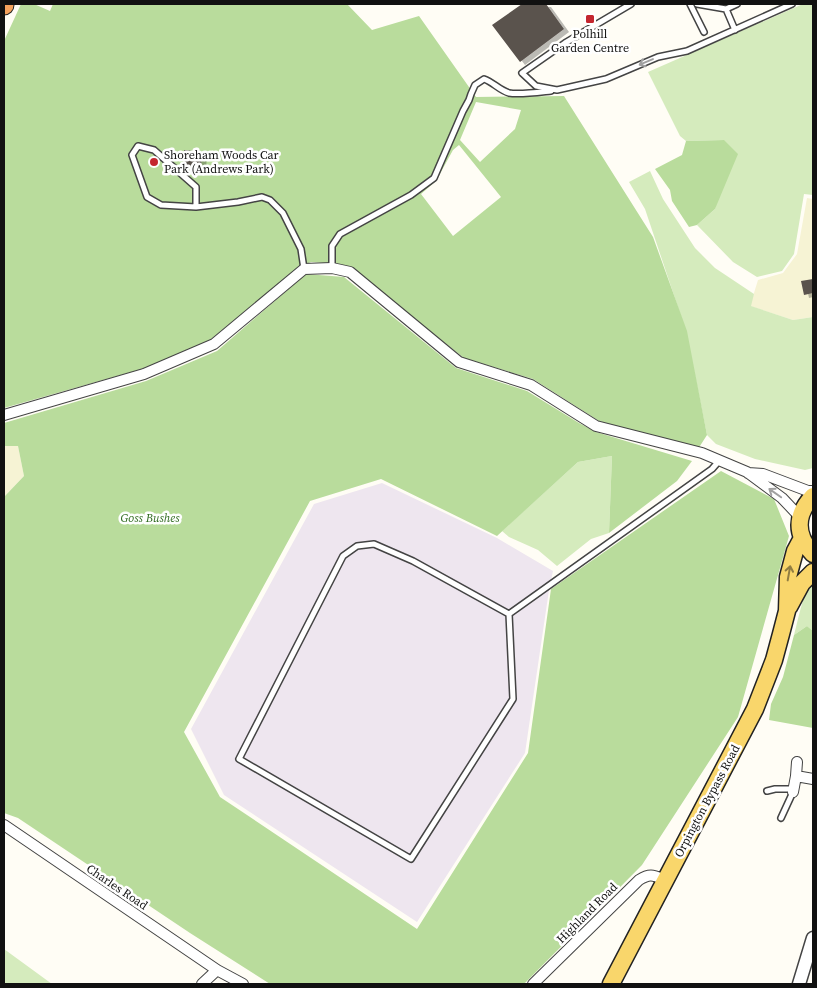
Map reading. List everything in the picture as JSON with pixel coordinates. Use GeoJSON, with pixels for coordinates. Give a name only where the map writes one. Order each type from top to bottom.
{"type":"FeatureCollection","features":[{"type":"Feature","properties":{"kind":"main road"},"geometry":{"type":"LineString","coordinates":[[813,496],[806,504],[799,524],[802,538],[813,554]]}},
{"type":"Feature","properties":{"kind":"main road","name":"Orpington Bypass Road"},"geometry":{"type":"LineString","coordinates":[[611,984],[755,710],[774,660],[787,611],[790,566],[802,538]]}},
{"type":"Feature","properties":{"kind":"main road","name":"Orpington Bypass Road"},"geometry":{"type":"LineString","coordinates":[[787,611],[802,583],[813,572]]}},
{"type":"Feature","properties":{"kind":"street"},"geometry":{"type":"LineString","coordinates":[[4,415],[144,374],[214,344],[304,269],[332,268],[350,272],[459,362],[531,385],[596,426],[702,453],[747,472],[762,474],[808,491],[813,491]]}},
{"type":"Feature","properties":{"kind":"street"},"geometry":{"type":"LineString","coordinates":[[747,472],[782,498],[800,517]]}},
{"type":"Feature","properties":{"kind":"street"},"geometry":{"type":"LineString","coordinates":[[794,790],[796,762]]}},
{"type":"Feature","properties":{"kind":"street"},"geometry":{"type":"LineString","coordinates":[[796,776],[813,779]]}},
{"type":"Feature","properties":{"kind":"street","name":"Charles Road"},"geometry":{"type":"LineString","coordinates":[[4,825],[217,970]]}},
{"type":"Feature","properties":{"kind":"street","name":"Highland Road"},"geometry":{"type":"LineString","coordinates":[[533,984],[639,880],[646,875],[665,880]]}},
{"type":"Feature","properties":{"kind":"street"},"geometry":{"type":"LineString","coordinates":[[798,984],[813,938]]}},
{"type":"Feature","properties":{"kind":"street"},"geometry":{"type":"LineString","coordinates":[[202,984],[217,970],[243,984]]}},
{"type":"Feature","properties":{"kind":"lane"},"geometry":{"type":"LineString","coordinates":[[557,90],[536,86],[522,73],[631,4]]}},
{"type":"Feature","properties":{"kind":"lane"},"geometry":{"type":"LineString","coordinates":[[690,4],[704,32]]}},
{"type":"Feature","properties":{"kind":"lane"},"geometry":{"type":"LineString","coordinates":[[698,4],[726,9],[737,4]]}},
{"type":"Feature","properties":{"kind":"lane"},"geometry":{"type":"LineString","coordinates":[[332,268],[332,246],[340,234],[411,195],[434,178],[463,111],[470,100],[470,94],[475,85],[484,78],[508,93],[537,93],[606,79],[658,57],[687,51],[792,4]]}},
{"type":"Feature","properties":{"kind":"lane"},"geometry":{"type":"LineString","coordinates":[[726,9],[735,30]]}},
{"type":"Feature","properties":{"kind":"lane"},"geometry":{"type":"LineString","coordinates":[[196,207],[196,188],[154,150],[138,146],[132,155],[147,197],[161,205],[196,207],[238,202],[262,196],[270,200],[283,212],[301,249],[304,269]]}},
{"type":"Feature","properties":{"kind":"lane"},"geometry":{"type":"LineString","coordinates":[[509,614],[712,469],[719,461]]}},
{"type":"Feature","properties":{"kind":"lane"},"geometry":{"type":"LineString","coordinates":[[374,544],[413,561],[509,614],[513,699],[411,859],[239,759],[344,556],[357,546],[374,544]]}},
{"type":"Feature","properties":{"kind":"lane"},"geometry":{"type":"LineString","coordinates":[[767,791],[775,789],[794,790],[781,818]]}},
{"type":"Feature","properties":{"kind":"shaded area"},"geometry":{"type":"Polygon","coordinates":[[[807,198],[813,199],[813,317],[793,320],[750,306],[758,280],[783,273],[797,254],[807,198]]]}},
{"type":"Feature","properties":{"kind":"shaded area"},"geometry":{"type":"Polygon","coordinates":[[[4,445],[18,446],[24,476],[4,497],[4,445]]]}},
{"type":"Feature","properties":{"kind":"shaded area"},"geometry":{"type":"Polygon","coordinates":[[[382,483],[497,538],[553,571],[525,753],[417,922],[224,795],[191,729],[314,504],[382,483]]]}},
{"type":"Feature","properties":{"kind":"green space"},"geometry":{"type":"Polygon","coordinates":[[[21,4],[34,4],[50,11],[53,4],[347,4],[372,30],[419,16],[476,97],[564,96],[653,237],[687,331],[707,435],[698,449],[599,421],[533,379],[464,358],[351,269],[337,264],[311,262],[298,268],[210,340],[149,367],[4,408],[4,41],[21,4]],[[476,102],[460,140],[480,162],[515,129],[521,110],[476,102]],[[459,145],[453,150],[436,181],[421,194],[453,236],[501,197],[459,145]]]}},
{"type":"Feature","properties":{"kind":"green space"},"geometry":{"type":"Polygon","coordinates":[[[803,4],[813,4],[813,195],[804,194],[794,254],[782,271],[757,277],[733,262],[697,225],[715,209],[724,140],[686,141],[680,136],[648,72],[803,4]]]}},
{"type":"Feature","properties":{"kind":"green space"},"geometry":{"type":"Polygon","coordinates":[[[724,140],[738,154],[715,209],[697,225],[689,227],[672,201],[670,190],[655,169],[682,155],[686,141],[724,140]]]}},
{"type":"Feature","properties":{"kind":"green space"},"geometry":{"type":"Polygon","coordinates":[[[650,171],[663,199],[695,248],[715,268],[754,294],[751,306],[793,320],[813,317],[813,468],[805,470],[755,459],[716,444],[707,435],[686,331],[645,209],[629,182],[650,171]]]}},
{"type":"Feature","properties":{"kind":"green space","name":"Goss Bushes"},"geometry":{"type":"Polygon","coordinates":[[[306,274],[344,277],[456,368],[527,391],[596,432],[692,461],[677,481],[609,533],[612,456],[578,462],[497,536],[381,479],[310,501],[184,732],[220,797],[417,929],[528,753],[551,589],[721,471],[774,499],[789,536],[738,717],[642,865],[524,984],[270,984],[18,818],[4,813],[4,497],[24,476],[18,446],[4,446],[4,423],[146,381],[217,351],[306,274]]]}},
{"type":"Feature","properties":{"kind":"green space"},"geometry":{"type":"Polygon","coordinates":[[[612,456],[609,533],[591,539],[557,566],[538,550],[509,537],[502,531],[578,462],[612,456]]]}},
{"type":"Feature","properties":{"kind":"green space"},"geometry":{"type":"Polygon","coordinates":[[[813,582],[813,631],[807,626],[794,635],[806,592],[813,582]]]}},
{"type":"Feature","properties":{"kind":"green space"},"geometry":{"type":"Polygon","coordinates":[[[807,626],[813,631],[813,728],[769,720],[771,704],[783,677],[794,635],[807,626]]]}},
{"type":"Feature","properties":{"kind":"green space"},"geometry":{"type":"Polygon","coordinates":[[[4,949],[52,984],[4,984],[4,949]]]}},
{"type":"Feature","properties":{"kind":"building"},"geometry":{"type":"Polygon","coordinates":[[[522,4],[546,4],[564,29],[520,62],[492,25],[522,4]]]}},
{"type":"Feature","properties":{"kind":"building"},"geometry":{"type":"Polygon","coordinates":[[[184,150],[202,152],[201,166],[185,166],[184,150]]]}},
{"type":"Feature","properties":{"kind":"building"},"geometry":{"type":"Polygon","coordinates":[[[813,279],[813,293],[804,295],[801,281],[813,279]]]}},
{"type":"Feature","properties":{"kind":"place","name":"Polhill Garden Centre"},"geometry":{"type":"Point","coordinates":[590,19]}},
{"type":"Feature","properties":{"kind":"place","name":"Shoreham Woods Car Park (Andrews Park)"},"geometry":{"type":"Point","coordinates":[154,162]}}]}
